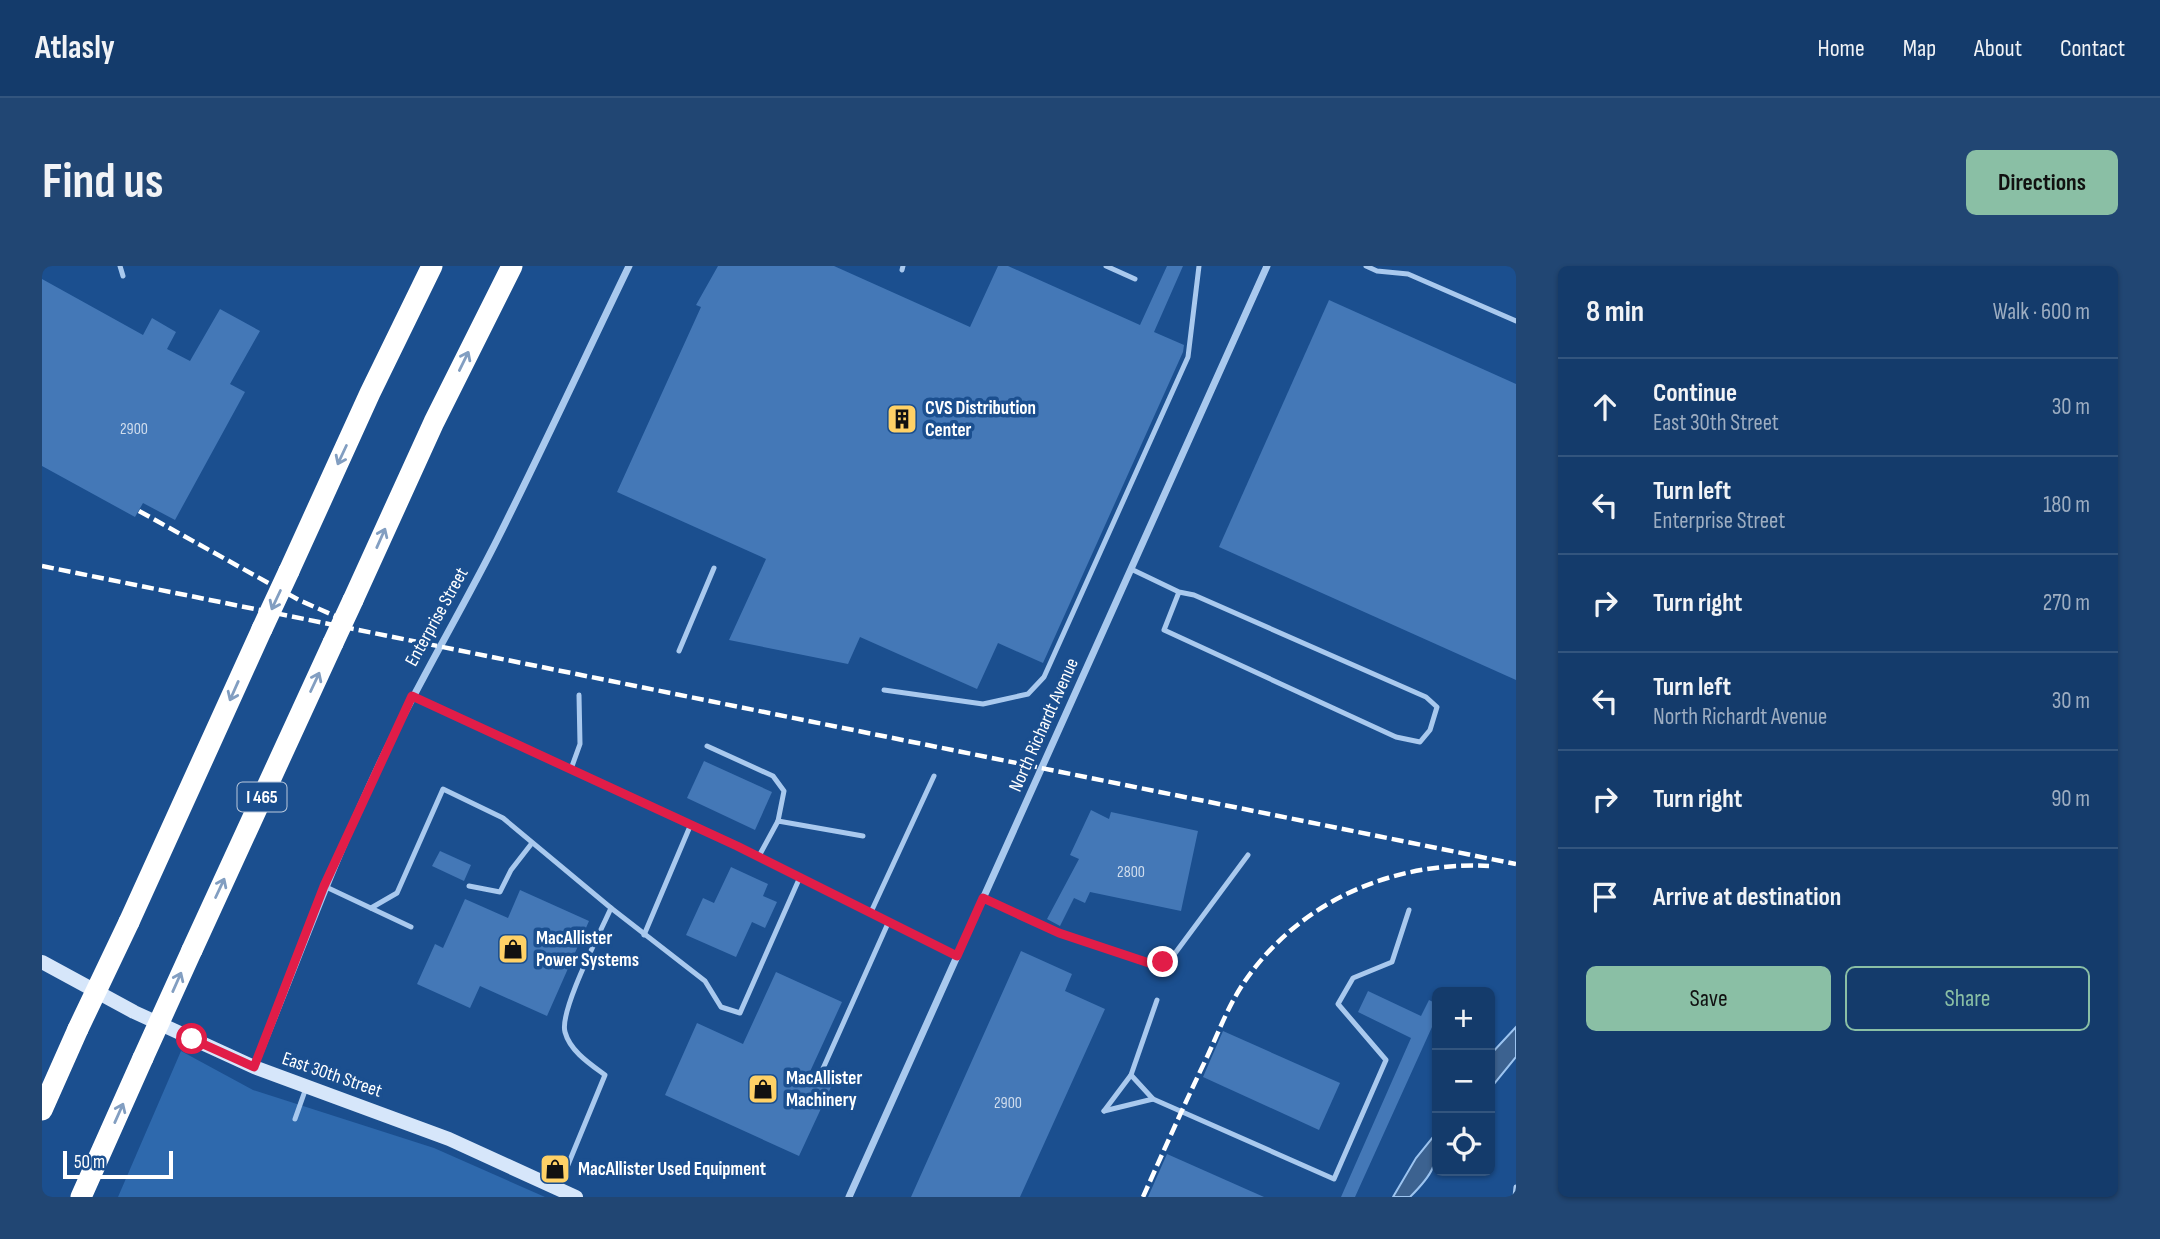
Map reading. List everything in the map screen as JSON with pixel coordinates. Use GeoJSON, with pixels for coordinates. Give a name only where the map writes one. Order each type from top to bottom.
{"type":"FeatureCollection","features":[{"type":"Feature","properties":{"kind":"highway"},"geometry":{"type":"LineString","coordinates":[[42,1110],[370,393],[432,266]]}},
{"type":"Feature","properties":{"kind":"highway","name":"I 465"},"geometry":{"type":"LineString","coordinates":[[81,1197],[434,422],[512,266]]}},
{"type":"Feature","properties":{"kind":"main road","name":"East 30th Street"},"geometry":{"type":"LineString","coordinates":[[42,962],[134,1012],[254,1067],[306,1088],[437,1133],[576,1197]]}},
{"type":"Feature","properties":{"kind":"street","name":"Enterprise Street"},"geometry":{"type":"LineString","coordinates":[[254,1067],[324,886],[412,696],[497,541],[629,266]]}},
{"type":"Feature","properties":{"kind":"street","name":"North Richardt Avenue"},"geometry":{"type":"LineString","coordinates":[[849,1197],[1267,266]]}},
{"type":"Feature","properties":{"kind":"lane"},"geometry":{"type":"LineString","coordinates":[[120,266],[123,276]]}},
{"type":"Feature","properties":{"kind":"lane"},"geometry":{"type":"LineString","coordinates":[[1106,266],[1135,279]]}},
{"type":"Feature","properties":{"kind":"lane"},"geometry":{"type":"LineString","coordinates":[[884,690],[984,704],[1028,694],[1044,677],[1188,357],[1199,266]]}},
{"type":"Feature","properties":{"kind":"lane"},"geometry":{"type":"LineString","coordinates":[[1366,266],[1377,271],[1408,274],[1516,321]]}},
{"type":"Feature","properties":{"kind":"lane"},"geometry":{"type":"LineString","coordinates":[[679,651],[714,568]]}},
{"type":"Feature","properties":{"kind":"lane"},"geometry":{"type":"LineString","coordinates":[[1131,569],[1426,697],[1437,707],[1430,730],[1420,742],[1396,737],[1164,630],[1180,592]]}},
{"type":"Feature","properties":{"kind":"lane"},"geometry":{"type":"LineString","coordinates":[[570,769],[580,744],[579,695]]}},
{"type":"Feature","properties":{"kind":"lane"},"geometry":{"type":"LineString","coordinates":[[412,696],[759,856],[957,956]]}},
{"type":"Feature","properties":{"kind":"lane"},"geometry":{"type":"LineString","coordinates":[[706,746],[773,776],[784,792],[778,821],[759,856]]}},
{"type":"Feature","properties":{"kind":"lane"},"geometry":{"type":"LineString","coordinates":[[871,912],[934,776]]}},
{"type":"Feature","properties":{"kind":"lane"},"geometry":{"type":"LineString","coordinates":[[371,908],[397,893],[443,789],[503,818],[644,935],[705,981],[721,1007],[740,1013],[800,877]]}},
{"type":"Feature","properties":{"kind":"lane"},"geometry":{"type":"LineString","coordinates":[[778,821],[863,836]]}},
{"type":"Feature","properties":{"kind":"lane"},"geometry":{"type":"LineString","coordinates":[[644,935],[691,824]]}},
{"type":"Feature","properties":{"kind":"lane"},"geometry":{"type":"LineString","coordinates":[[469,886],[500,892],[511,870],[533,843]]}},
{"type":"Feature","properties":{"kind":"lane"},"geometry":{"type":"LineString","coordinates":[[983,898],[1059,933],[1149,963],[1163,962],[1173,956],[1248,855]]}},
{"type":"Feature","properties":{"kind":"lane"},"geometry":{"type":"LineString","coordinates":[[324,886],[411,927]]}},
{"type":"Feature","properties":{"kind":"lane"},"geometry":{"type":"LineString","coordinates":[[558,1189],[605,1075],[578,1054],[564,1031],[566,1011],[611,908]]}},
{"type":"Feature","properties":{"kind":"lane"},"geometry":{"type":"LineString","coordinates":[[1130,1075],[1153,1099],[1334,1179],[1386,1060],[1338,1004],[1353,978],[1392,962],[1409,910]]}},
{"type":"Feature","properties":{"kind":"lane"},"geometry":{"type":"LineString","coordinates":[[821,1073],[889,921]]}},
{"type":"Feature","properties":{"kind":"lane"},"geometry":{"type":"LineString","coordinates":[[1153,1099],[1104,1111],[1130,1075],[1157,1000]]}},
{"type":"Feature","properties":{"kind":"lane"},"geometry":{"type":"LineString","coordinates":[[295,1119],[306,1088]]}},
{"type":"Feature","properties":{"kind":"lane"},"geometry":{"type":"LineString","coordinates":[[1515,1197],[1516,1187]]}},
{"type":"Feature","properties":{"kind":"shaded area"},"geometry":{"type":"Polygon","coordinates":[[[1516,1027],[1516,1057],[1495,1083],[1495,1050],[1516,1027]]]}},
{"type":"Feature","properties":{"kind":"shaded area"},"geometry":{"type":"Polygon","coordinates":[[[181,1051],[253,1090],[434,1148],[545,1197],[118,1197],[181,1051]]]}},
{"type":"Feature","properties":{"kind":"shaded area"},"geometry":{"type":"Polygon","coordinates":[[[1432,1138],[1432,1168],[1429,1175],[1410,1197],[1393,1197],[1416,1158],[1432,1138]]]}},
{"type":"Feature","properties":{"kind":"building","name":"CVS Distribution Center"},"geometry":{"type":"Polygon","coordinates":[[[718,266],[834,266],[970,327],[998,266],[1008,266],[1140,325],[1167,266],[1183,266],[1154,332],[1184,345],[1183,352],[1043,663],[998,643],[977,689],[860,637],[848,664],[729,640],[766,559],[617,492],[701,307],[696,305],[718,266]]]}},
{"type":"Feature","properties":{"kind":"building"},"geometry":{"type":"Polygon","coordinates":[[[42,279],[143,335],[152,318],[176,332],[167,349],[190,361],[220,309],[260,331],[230,384],[245,392],[175,520],[143,503],[135,517],[42,466],[42,279]]]}},
{"type":"Feature","properties":{"kind":"building"},"geometry":{"type":"Polygon","coordinates":[[[1329,300],[1516,384],[1516,680],[1219,547],[1329,300]]]}},
{"type":"Feature","properties":{"kind":"building"},"geometry":{"type":"Polygon","coordinates":[[[704,761],[772,792],[755,830],[687,798],[704,761]]]}},
{"type":"Feature","properties":{"kind":"building"},"geometry":{"type":"Polygon","coordinates":[[[1091,810],[1109,819],[1111,812],[1198,831],[1181,911],[1090,892],[1085,903],[1074,898],[1060,926],[1047,919],[1079,859],[1070,855],[1091,810]]]}},
{"type":"Feature","properties":{"kind":"building"},"geometry":{"type":"Polygon","coordinates":[[[440,851],[471,865],[464,881],[432,866],[440,851]]]}},
{"type":"Feature","properties":{"kind":"building"},"geometry":{"type":"Polygon","coordinates":[[[731,867],[768,884],[763,896],[777,902],[765,928],[752,922],[736,957],[686,935],[703,898],[714,903],[731,867]]]}},
{"type":"Feature","properties":{"kind":"building"},"geometry":{"type":"Polygon","coordinates":[[[520,890],[589,921],[547,1016],[480,986],[470,1008],[417,984],[435,944],[443,948],[465,899],[508,918],[520,890]]]}},
{"type":"Feature","properties":{"kind":"building"},"geometry":{"type":"Polygon","coordinates":[[[1021,951],[1072,974],[1065,991],[1105,1009],[1020,1197],[911,1197],[1021,951]]]}},
{"type":"Feature","properties":{"kind":"building"},"geometry":{"type":"Polygon","coordinates":[[[776,972],[842,1002],[808,1076],[831,1087],[799,1156],[665,1095],[697,1023],[743,1044],[776,972]]]}},
{"type":"Feature","properties":{"kind":"building"},"geometry":{"type":"Polygon","coordinates":[[[1368,991],[1421,1016],[1429,1000],[1432,1002],[1432,1027],[1355,1197],[1341,1197],[1411,1038],[1358,1012],[1368,991]]]}},
{"type":"Feature","properties":{"kind":"building"},"geometry":{"type":"Polygon","coordinates":[[[1223,1031],[1340,1083],[1319,1130],[1203,1077],[1223,1031]]]}},
{"type":"Feature","properties":{"kind":"building"},"geometry":{"type":"Polygon","coordinates":[[[1167,1154],[1264,1197],[1148,1197],[1167,1154]]]}},
{"type":"Feature","properties":{"kind":"railway"},"geometry":{"type":"LineString","coordinates":[[139,511],[299,600],[344,620]]}},
{"type":"Feature","properties":{"kind":"railway"},"geometry":{"type":"LineString","coordinates":[[42,566],[1516,864]]}},
{"type":"Feature","properties":{"kind":"railway"},"geometry":{"type":"LineString","coordinates":[[1143,1197],[1239,990],[1268,953],[1293,928],[1352,891],[1385,879],[1419,870],[1489,866]]}},
{"type":"Feature","properties":{"kind":"place","name":"CVS Distribution Center"},"geometry":{"type":"Point","coordinates":[902,419]}},
{"type":"Feature","properties":{"kind":"place","name":"MacAllister Power Systems"},"geometry":{"type":"Point","coordinates":[513,949]}},
{"type":"Feature","properties":{"kind":"place","name":"MacAllister Machinery"},"geometry":{"type":"Point","coordinates":[763,1089]}},
{"type":"Feature","properties":{"kind":"place","name":"MacAllister Used Equipment"},"geometry":{"type":"Point","coordinates":[555,1169]}},
{"type":"Feature","properties":{"kind":"route"},"geometry":{"type":"LineString","coordinates":[[192,1039],[254,1067],[324,886],[412,696],[737,846],[957,956],[983,898],[1059,933],[1149,963],[1163,962]]}}]}
